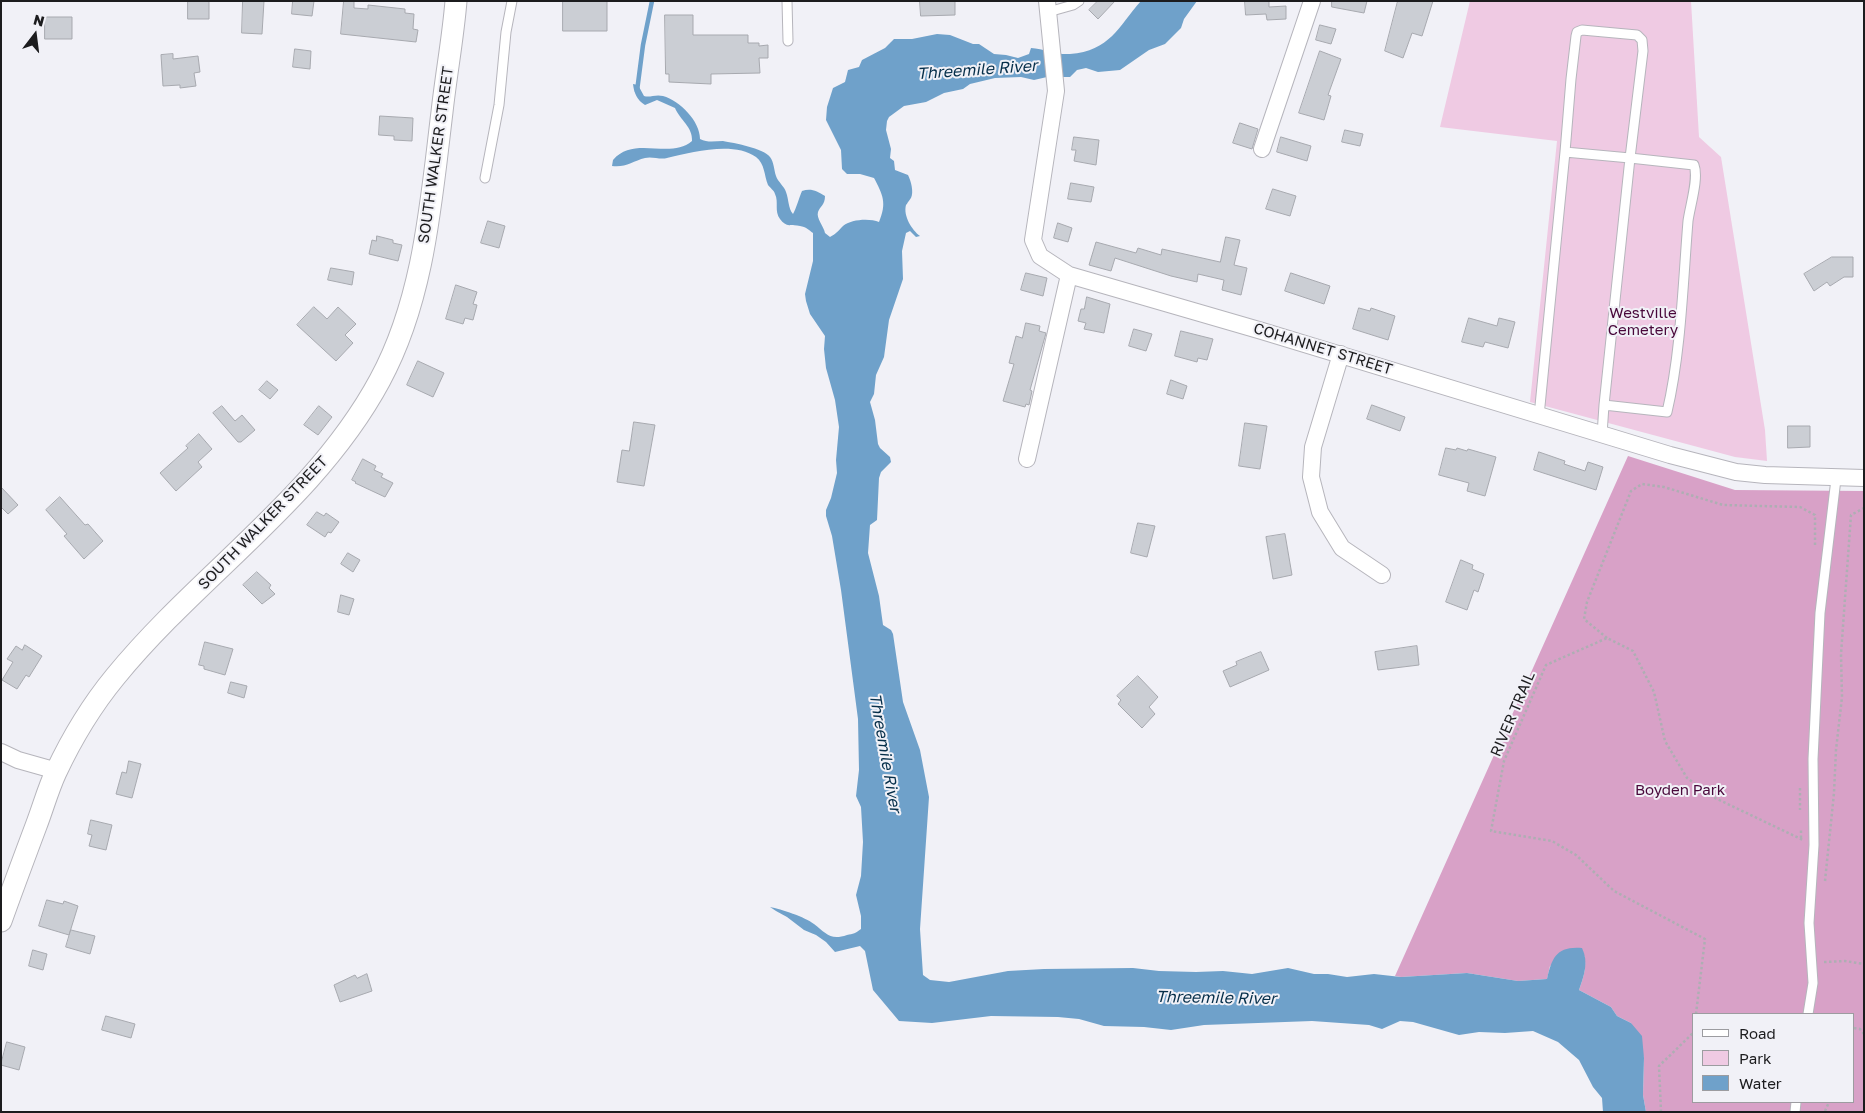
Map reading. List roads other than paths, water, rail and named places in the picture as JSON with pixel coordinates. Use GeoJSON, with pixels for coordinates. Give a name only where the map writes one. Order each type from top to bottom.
{"type":"FeatureCollection","features":[{"type":"Feature","properties":{"kind":"street","name":"SOUTH WALKER STREET"},"geometry":{"type":"LineString","coordinates":[[1,922],[57,770],[89,712],[115,677],[150,638],[264,527],[313,474],[346,435],[365,408],[382,378],[396,347],[410,306],[421,264],[456,1]]}},
{"type":"Feature","properties":{"kind":"street"},"geometry":{"type":"LineString","coordinates":[[1262,149],[1312,1]]}},
{"type":"Feature","properties":{"kind":"street","name":"COHANNET STREET"},"geometry":{"type":"LineString","coordinates":[[1049,14],[1056,85],[1050,137],[1033,240],[1040,256],[1069,275],[1341,354],[1602,435],[1736,472],[1836,479],[1864,478]]}},
{"type":"Feature","properties":{"kind":"street"},"geometry":{"type":"LineString","coordinates":[[1027,459],[1069,275]]}},
{"type":"Feature","properties":{"kind":"street"},"geometry":{"type":"LineString","coordinates":[[1341,354],[1313,447],[1311,477],[1320,512],[1342,548],[1382,575]]}},
{"type":"Feature","properties":{"kind":"street"},"geometry":{"type":"LineString","coordinates":[[1,752],[18,760],[57,770]]}},
{"type":"Feature","properties":{"kind":"lane"},"geometry":{"type":"LineString","coordinates":[[485,178],[499,104],[506,32],[512,1]]}},
{"type":"Feature","properties":{"kind":"lane"},"geometry":{"type":"LineString","coordinates":[[787,1],[788,40]]}},
{"type":"Feature","properties":{"kind":"lane"},"geometry":{"type":"LineString","coordinates":[[1049,14],[1079,1]]}},
{"type":"Feature","properties":{"kind":"lane"},"geometry":{"type":"LineString","coordinates":[[1539,416],[1576,36],[1582,30],[1601,30],[1637,35],[1642,40],[1643,51],[1630,158],[1602,435]]}},
{"type":"Feature","properties":{"kind":"lane"},"geometry":{"type":"LineString","coordinates":[[1565,152],[1694,164],[1695,177],[1689,218],[1678,336],[1670,398],[1666,412],[1604,405]]}},
{"type":"Feature","properties":{"kind":"lane"},"geometry":{"type":"LineString","coordinates":[[1808,1013],[1813,983],[1809,923],[1814,845],[1813,759],[1820,613],[1836,479]]}},
{"type":"Feature","properties":{"kind":"water","name":"Threemile River"},"geometry":{"type":"Polygon","coordinates":[[[1141,1],[1197,1],[1184,19],[1181,28],[1165,44],[1149,50],[1120,70],[1098,72],[1086,68],[1077,70],[1070,77],[1047,77],[1034,80],[1021,77],[995,78],[970,84],[963,89],[944,93],[926,102],[904,106],[889,117],[887,121],[886,130],[891,149],[890,158],[894,161],[895,170],[908,175],[912,187],[912,196],[905,209],[907,218],[920,236],[916,237],[910,231],[906,233],[902,251],[903,279],[889,320],[884,357],[876,375],[874,394],[870,402],[875,420],[878,444],[890,457],[891,462],[881,472],[879,478],[877,520],[870,525],[868,553],[879,596],[883,625],[891,630],[893,634],[903,702],[920,750],[929,797],[920,929],[923,975],[930,980],[949,982],[1008,971],[1044,969],[1133,968],[1159,971],[1223,971],[1252,974],[1288,968],[1314,974],[1347,977],[1374,974],[1401,977],[1467,973],[1518,981],[1547,979],[1557,954],[1567,949],[1582,948],[1585,964],[1579,990],[1611,1007],[1617,1016],[1631,1023],[1642,1036],[1644,1058],[1643,1095],[1646,1112],[1603,1112],[1602,1098],[1593,1087],[1579,1060],[1558,1042],[1533,1031],[1479,1032],[1459,1035],[1413,1022],[1400,1021],[1382,1029],[1369,1025],[1312,1021],[1204,1025],[1171,1030],[1104,1026],[1079,1019],[1058,1017],[991,1016],[932,1023],[899,1021],[873,990],[865,951],[860,946],[835,952],[816,935],[804,930],[770,907],[805,919],[832,937],[841,937],[861,929],[861,916],[856,895],[861,876],[863,842],[861,807],[856,796],[859,770],[858,719],[841,590],[832,536],[826,516],[837,473],[836,460],[839,427],[835,400],[826,368],[825,336],[810,314],[805,294],[813,261],[813,233],[804,227],[787,225],[782,222],[777,213],[774,191],[768,185],[761,163],[756,157],[747,152],[713,149],[664,158],[641,159],[625,165],[612,166],[613,160],[631,149],[673,148],[683,146],[692,141],[688,128],[675,108],[657,100],[645,105],[636,96],[633,84],[638,85],[644,96],[658,95],[676,102],[697,125],[700,139],[741,145],[761,151],[770,157],[775,174],[785,190],[793,214],[802,191],[814,190],[825,196],[818,214],[825,233],[830,237],[851,222],[866,220],[879,222],[883,210],[882,194],[874,178],[860,174],[847,174],[842,169],[841,150],[826,120],[827,107],[833,88],[845,82],[848,70],[859,67],[862,60],[885,48],[894,39],[912,39],[937,34],[950,35],[973,44],[979,44],[994,54],[1018,58],[1029,54],[1031,48],[1065,54],[1084,52],[1104,43],[1112,36],[1141,1]]]}},
{"type":"Feature","properties":{"kind":"waterway"},"geometry":{"type":"LineString","coordinates":[[637,91],[643,45],[652,1]]}},
{"type":"Feature","properties":{"kind":"park label","name":"Westville Cemetery"},"geometry":{"type":"Point","coordinates":[1643,322]}},
{"type":"Feature","properties":{"kind":"park label","name":"Boyden Park"},"geometry":{"type":"Point","coordinates":[1680,790]}}]}
